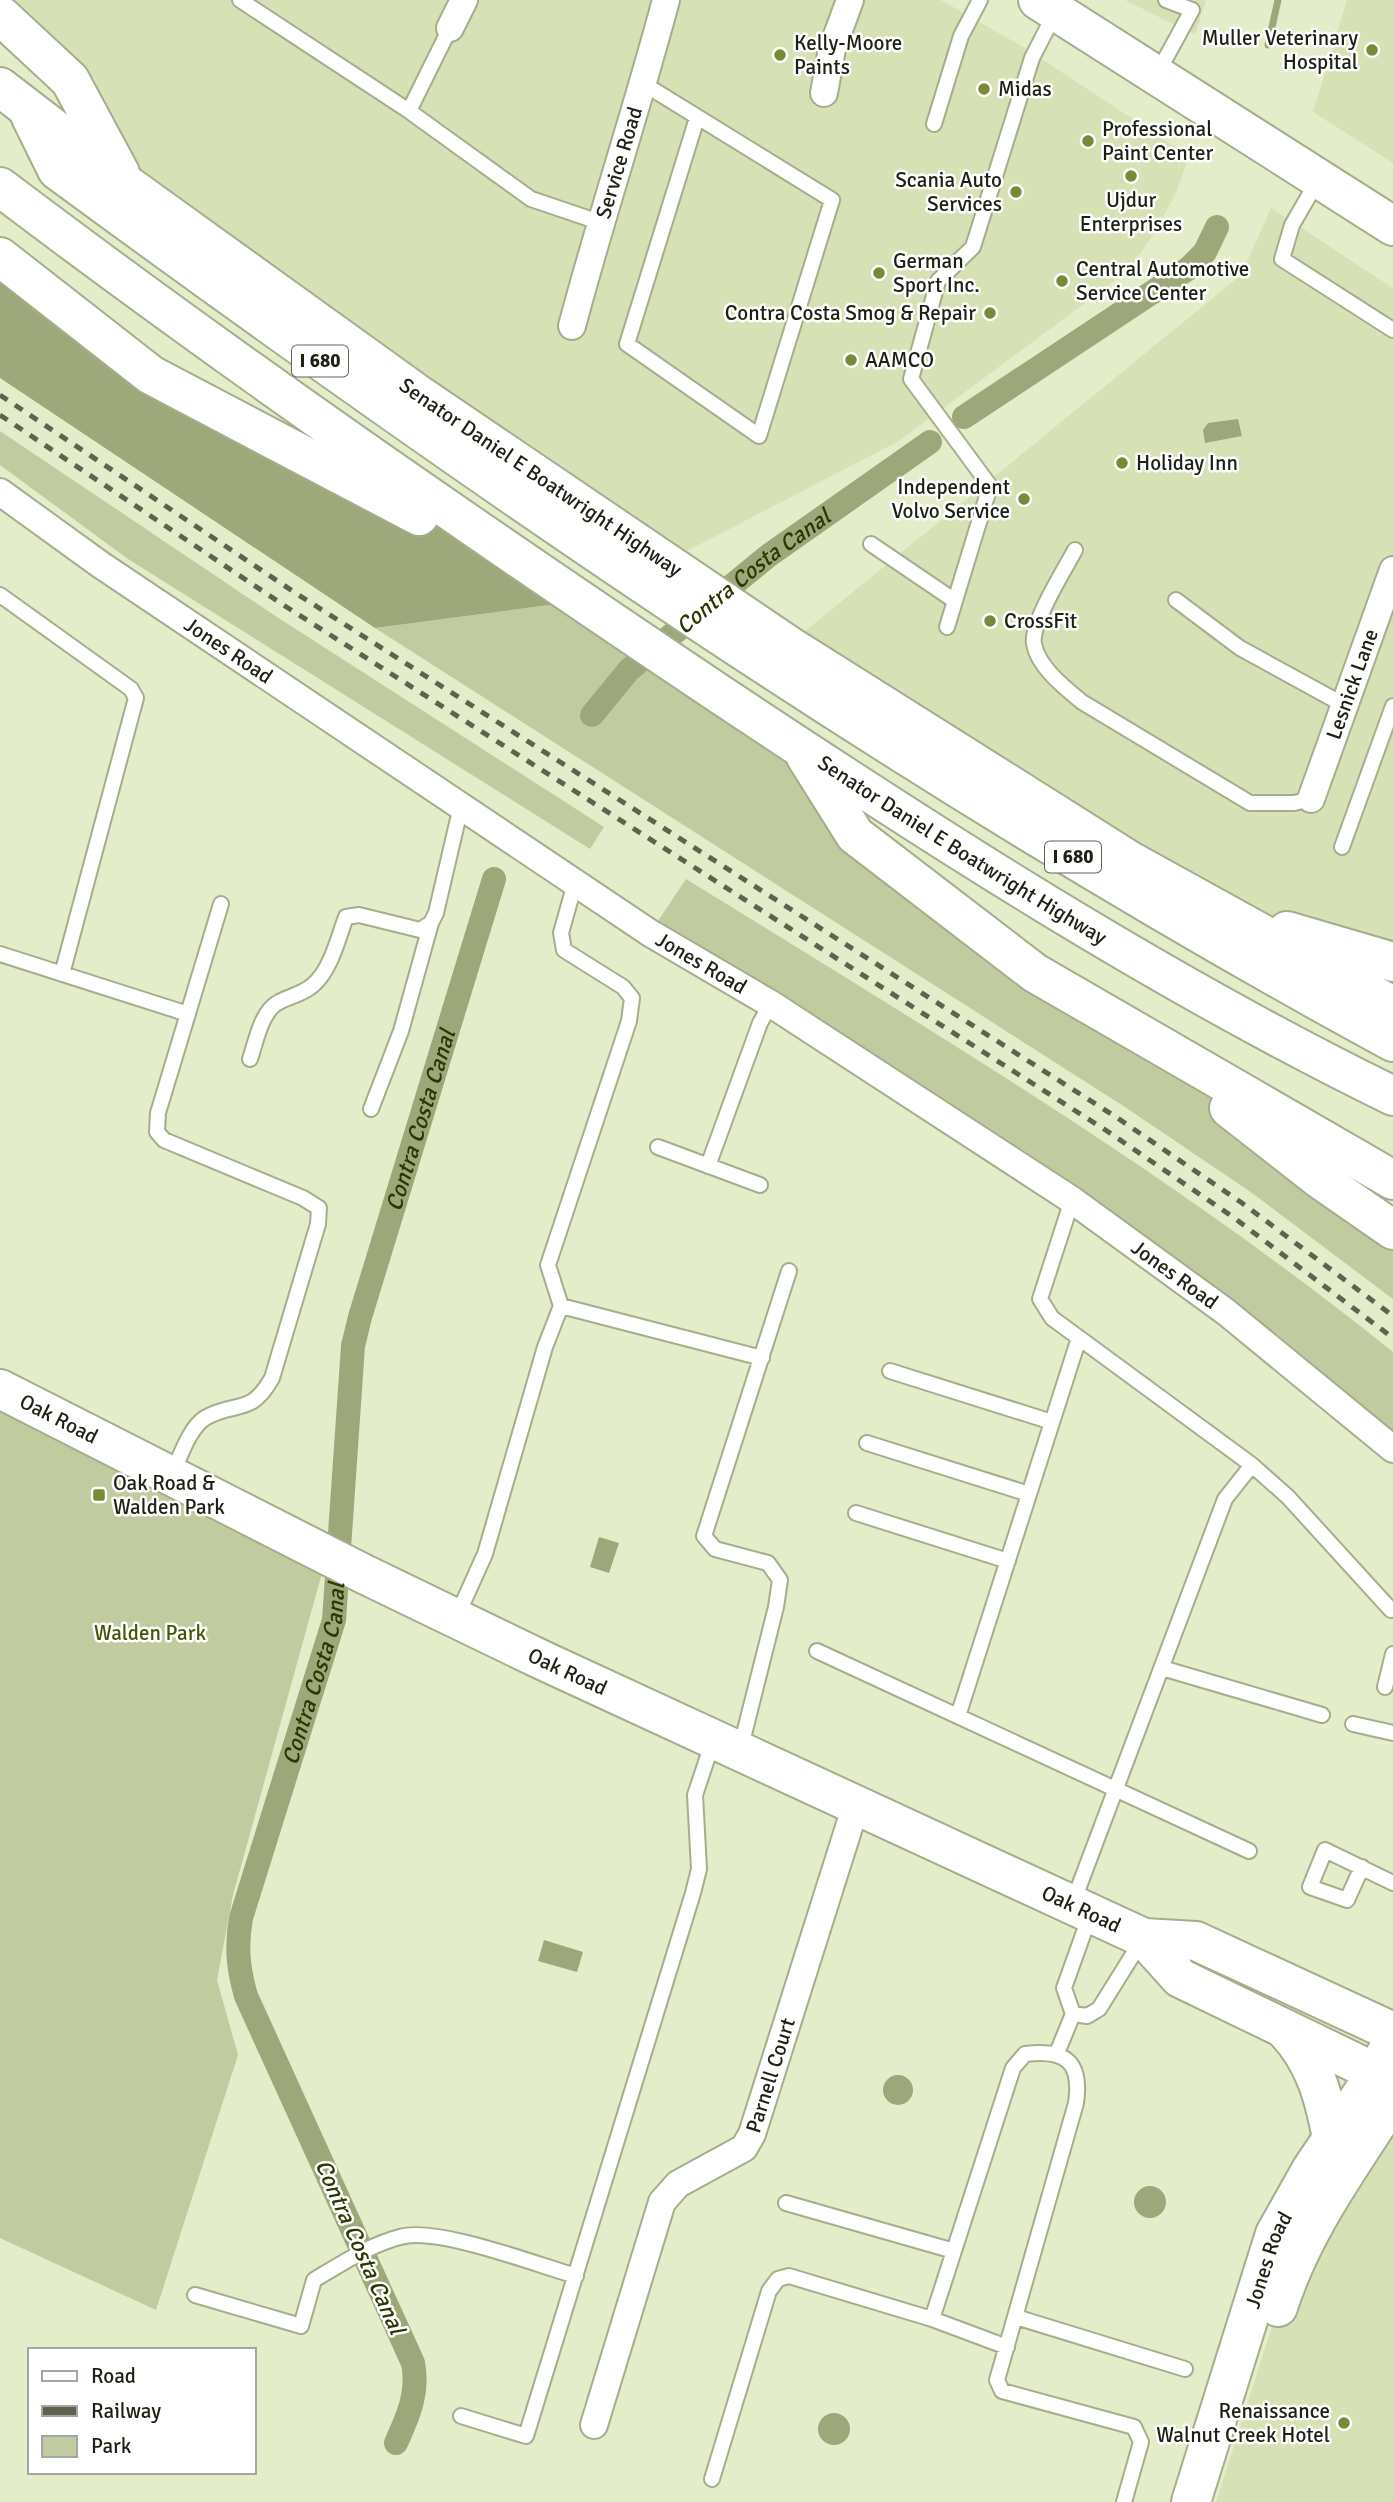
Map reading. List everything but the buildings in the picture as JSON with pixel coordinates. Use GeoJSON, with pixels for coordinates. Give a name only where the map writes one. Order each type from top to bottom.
{"type":"FeatureCollection","features":[{"type":"Feature","properties":{"kind":"main road"},"geometry":{"type":"LineString","coordinates":[[1058,7],[1157,76],[1393,226]]}},
{"type":"Feature","properties":{"kind":"main road"},"geometry":{"type":"LineString","coordinates":[[0,15],[70,80],[126,184]]}},
{"type":"Feature","properties":{"kind":"main road","name":"Senator Daniel E Boatwright Highway"},"geometry":{"type":"LineString","coordinates":[[13,97],[126,184],[431,403],[659,577],[774,653],[1217,911],[1393,1006]]}},
{"type":"Feature","properties":{"kind":"main road","name":"I 680"},"geometry":{"type":"LineString","coordinates":[[13,97],[57,170],[435,443],[659,577]]}},
{"type":"Feature","properties":{"kind":"main road","name":"Senator Daniel E Boatwright Highway"},"geometry":{"type":"LineString","coordinates":[[0,187],[294,403],[590,608],[801,749],[1205,997],[1393,1097]]}},
{"type":"Feature","properties":{"kind":"main road"},"geometry":{"type":"LineString","coordinates":[[0,257],[151,374],[590,608]]}},
{"type":"Feature","properties":{"kind":"main road","name":"I 680"},"geometry":{"type":"LineString","coordinates":[[774,653],[1161,910],[1393,1042]]}},
{"type":"Feature","properties":{"kind":"main road"},"geometry":{"type":"LineString","coordinates":[[801,749],[855,835],[1035,973],[1393,1180]]}},
{"type":"Feature","properties":{"kind":"main road"},"geometry":{"type":"LineString","coordinates":[[1217,911],[1393,962]]}},
{"type":"Feature","properties":{"kind":"main road"},"geometry":{"type":"LineString","coordinates":[[1116,1021],[1321,1180],[1393,1230]]}},
{"type":"Feature","properties":{"kind":"main road","name":"Oak Road"},"geometry":{"type":"LineString","coordinates":[[0,1389],[456,1618],[1143,1938],[1196,1941],[1393,2032]]}},
{"type":"Feature","properties":{"kind":"main road","name":"Oak Road"},"geometry":{"type":"LineString","coordinates":[[1143,1938],[1180,1978],[1389,2073]]}},
{"type":"Feature","properties":{"kind":"main road"},"geometry":{"type":"LineString","coordinates":[[1282,2026],[1300,2046],[1319,2082],[1332,2138]]}},
{"type":"Feature","properties":{"kind":"main road","name":"Jones Road"},"geometry":{"type":"LineString","coordinates":[[1200,2499],[1275,2234],[1332,2138],[1389,2073]]}},
{"type":"Feature","properties":{"kind":"main road","name":"Jones Road"},"geometry":{"type":"LineString","coordinates":[[1200,2499],[1291,2267],[1389,2073]]}},
{"type":"Feature","properties":{"kind":"street"},"geometry":{"type":"LineString","coordinates":[[450,28],[464,0]]}},
{"type":"Feature","properties":{"kind":"street","name":"Service Road"},"geometry":{"type":"LineString","coordinates":[[572,326],[599,222],[643,84],[666,0]]}},
{"type":"Feature","properties":{"kind":"street"},"geometry":{"type":"LineString","coordinates":[[824,93],[832,49],[850,0]]}},
{"type":"Feature","properties":{"kind":"street","name":"Jones Road"},"geometry":{"type":"LineString","coordinates":[[0,492],[101,565],[650,933],[771,1004],[1072,1200],[1226,1312],[1393,1449]]}},
{"type":"Feature","properties":{"kind":"street","name":"Lesnick Lane"},"geometry":{"type":"LineString","coordinates":[[1311,799],[1393,570]]}},
{"type":"Feature","properties":{"kind":"street","name":"Parnell Court"},"geometry":{"type":"LineString","coordinates":[[594,2425],[662,2202],[678,2184],[744,2148],[752,2134],[856,1805]]}},
{"type":"Feature","properties":{"kind":"lane"},"geometry":{"type":"LineString","coordinates":[[240,0],[409,111],[531,199],[599,222]]}},
{"type":"Feature","properties":{"kind":"lane"},"geometry":{"type":"LineString","coordinates":[[934,124],[961,36],[981,0]]}},
{"type":"Feature","properties":{"kind":"lane"},"geometry":{"type":"LineString","coordinates":[[1157,76],[1192,10],[1166,0]]}},
{"type":"Feature","properties":{"kind":"lane"},"geometry":{"type":"LineString","coordinates":[[947,627],[990,486],[911,379],[938,281],[973,247],[1032,58],[1058,7]]}},
{"type":"Feature","properties":{"kind":"lane"},"geometry":{"type":"LineString","coordinates":[[409,111],[450,28]]}},
{"type":"Feature","properties":{"kind":"lane"},"geometry":{"type":"LineString","coordinates":[[643,84],[832,200],[760,436],[627,344],[697,118]]}},
{"type":"Feature","properties":{"kind":"lane"},"geometry":{"type":"LineString","coordinates":[[1319,179],[1292,225],[1282,259],[1393,330]]}},
{"type":"Feature","properties":{"kind":"lane"},"geometry":{"type":"LineString","coordinates":[[871,544],[955,601]]}},
{"type":"Feature","properties":{"kind":"lane"},"geometry":{"type":"LineString","coordinates":[[1075,550],[1036,627],[1033,642],[1038,656],[1063,686],[1082,702],[1250,803],[1273,800],[1294,803],[1311,799]]}},
{"type":"Feature","properties":{"kind":"lane"},"geometry":{"type":"LineString","coordinates":[[0,595],[131,689],[135,698],[62,974]]}},
{"type":"Feature","properties":{"kind":"lane"},"geometry":{"type":"LineString","coordinates":[[1176,600],[1240,648],[1344,705]]}},
{"type":"Feature","properties":{"kind":"lane"},"geometry":{"type":"LineString","coordinates":[[1342,847],[1393,706]]}},
{"type":"Feature","properties":{"kind":"lane"},"geometry":{"type":"LineString","coordinates":[[371,1109],[401,1031],[430,923],[436,913],[461,806]]}},
{"type":"Feature","properties":{"kind":"lane"},"geometry":{"type":"LineString","coordinates":[[456,1618],[485,1554],[545,1347],[561,1306],[548,1265],[629,1021],[632,998],[623,987],[564,950],[561,933],[575,883]]}},
{"type":"Feature","properties":{"kind":"lane"},"geometry":{"type":"LineString","coordinates":[[172,1476],[188,1440],[203,1419],[262,1397],[272,1378],[319,1216],[319,1208],[303,1198],[164,1140],[157,1132],[158,1113],[220,904]]}},
{"type":"Feature","properties":{"kind":"lane"},"geometry":{"type":"LineString","coordinates":[[250,1059],[262,1022],[276,1003],[296,996],[314,984],[328,964],[346,917],[359,915],[420,930],[430,923]]}},
{"type":"Feature","properties":{"kind":"lane"},"geometry":{"type":"LineString","coordinates":[[0,954],[188,1014]]}},
{"type":"Feature","properties":{"kind":"lane"},"geometry":{"type":"LineString","coordinates":[[708,1166],[760,1023],[771,1004]]}},
{"type":"Feature","properties":{"kind":"lane"},"geometry":{"type":"LineString","coordinates":[[658,1147],[760,1185]]}},
{"type":"Feature","properties":{"kind":"lane"},"geometry":{"type":"LineString","coordinates":[[1072,1200],[1040,1298],[1052,1318],[1252,1465],[1287,1497],[1391,1609]]}},
{"type":"Feature","properties":{"kind":"lane"},"geometry":{"type":"LineString","coordinates":[[461,2416],[526,2436],[693,1893],[699,1869],[695,1795],[726,1745],[776,1607],[780,1580],[768,1563],[715,1549],[704,1536],[789,1271]]}},
{"type":"Feature","properties":{"kind":"lane"},"geometry":{"type":"LineString","coordinates":[[561,1306],[762,1358]]}},
{"type":"Feature","properties":{"kind":"lane"},"geometry":{"type":"LineString","coordinates":[[958,1716],[1079,1338]]}},
{"type":"Feature","properties":{"kind":"lane"},"geometry":{"type":"LineString","coordinates":[[890,1371],[1052,1422]]}},
{"type":"Feature","properties":{"kind":"lane"},"geometry":{"type":"LineString","coordinates":[[867,1443],[1030,1494]]}},
{"type":"Feature","properties":{"kind":"lane"},"geometry":{"type":"LineString","coordinates":[[1057,2053],[1073,2014],[1064,1988],[1081,1909],[1116,1789],[1225,1499],[1252,1465]]}},
{"type":"Feature","properties":{"kind":"lane"},"geometry":{"type":"LineString","coordinates":[[856,1513],[1008,1561]]}},
{"type":"Feature","properties":{"kind":"lane"},"geometry":{"type":"LineString","coordinates":[[817,1651],[1249,1851]]}},
{"type":"Feature","properties":{"kind":"lane"},"geometry":{"type":"LineString","coordinates":[[1385,1687],[1393,1654]]}},
{"type":"Feature","properties":{"kind":"lane"},"geometry":{"type":"LineString","coordinates":[[1162,1668],[1322,1715]]}},
{"type":"Feature","properties":{"kind":"lane"},"geometry":{"type":"LineString","coordinates":[[1353,1724],[1393,1733]]}},
{"type":"Feature","properties":{"kind":"lane"},"geometry":{"type":"LineString","coordinates":[[1362,1867],[1393,1883]]}},
{"type":"Feature","properties":{"kind":"lane"},"geometry":{"type":"LineString","coordinates":[[1073,2014],[1087,2016],[1099,2009],[1143,1938]]}},
{"type":"Feature","properties":{"kind":"lane"},"geometry":{"type":"LineString","coordinates":[[932,2319],[1013,2068],[1025,2054],[1057,2053],[1070,2063],[1079,2081],[1076,2103],[997,2380],[1002,2391],[1134,2427],[1141,2442],[1124,2502]]}},
{"type":"Feature","properties":{"kind":"lane"},"geometry":{"type":"LineString","coordinates":[[786,2203],[954,2251]]}},
{"type":"Feature","properties":{"kind":"lane"},"geometry":{"type":"LineString","coordinates":[[195,2295],[301,2326],[314,2280],[353,2257],[402,2236],[428,2235],[576,2276]]}},
{"type":"Feature","properties":{"kind":"lane"},"geometry":{"type":"LineString","coordinates":[[712,2479],[769,2291],[778,2279],[789,2276],[932,2319],[1007,2347]]}},
{"type":"Feature","properties":{"kind":"lane"},"geometry":{"type":"LineString","coordinates":[[1016,2317],[1185,2369]]}},
{"type":"Feature","properties":{"kind":"shaded area"},"geometry":{"type":"Polygon","coordinates":[[[0,0],[941,0],[1025,48],[1189,156],[1176,193],[1153,235],[1128,271],[899,441],[664,563],[126,184],[0,0]]]}},
{"type":"Feature","properties":{"kind":"shaded area"},"geometry":{"type":"Polygon","coordinates":[[[1125,0],[1206,0],[1195,35],[1125,0]]]}},
{"type":"Feature","properties":{"kind":"shaded area"},"geometry":{"type":"Polygon","coordinates":[[[1347,0],[1393,0],[1393,163],[1313,112],[1347,0]]]}},
{"type":"Feature","properties":{"kind":"shaded area"},"geometry":{"type":"Polygon","coordinates":[[[1271,208],[1393,288],[1393,962],[1217,911],[788,645],[1241,275],[1271,208]]]}},
{"type":"Feature","properties":{"kind":"shaded area"},"geometry":{"type":"Polygon","coordinates":[[[0,257],[151,375],[579,601],[375,628],[0,378],[0,257]]]}},
{"type":"Feature","properties":{"kind":"shaded area"},"geometry":{"type":"Polygon","coordinates":[[[1238,419],[1242,436],[1205,443],[1203,430],[1208,423],[1238,419]]]}},
{"type":"Feature","properties":{"kind":"shaded area"},"geometry":{"type":"Polygon","coordinates":[[[599,1537],[619,1543],[609,1573],[590,1567],[599,1537]]]}},
{"type":"Feature","properties":{"kind":"shaded area"},"geometry":{"type":"Polygon","coordinates":[[[544,1940],[583,1952],[577,1972],[538,1961],[544,1940]]]}},
{"type":"Feature","properties":{"kind":"shaded area"},"geometry":{"type":"Polygon","coordinates":[[[898,2075],[909,2079],[913,2090],[909,2101],[898,2105],[887,2101],[883,2090],[887,2079],[898,2075]]]}},
{"type":"Feature","properties":{"kind":"shaded area"},"geometry":{"type":"Polygon","coordinates":[[[1393,2099],[1393,2502],[1216,2502],[1291,2267],[1393,2099]]]}},
{"type":"Feature","properties":{"kind":"shaded area"},"geometry":{"type":"Polygon","coordinates":[[[1150,2186],[1161,2191],[1166,2202],[1161,2213],[1150,2218],[1139,2213],[1134,2202],[1139,2191],[1150,2186]]]}},
{"type":"Feature","properties":{"kind":"shaded area"},"geometry":{"type":"Polygon","coordinates":[[[834,2413],[845,2418],[850,2429],[845,2440],[834,2445],[823,2440],[818,2429],[823,2418],[834,2413]]]}},
{"type":"Feature","properties":{"kind":"green space"},"geometry":{"type":"Polygon","coordinates":[[[0,431],[277,617],[604,827],[590,849],[128,559],[0,465],[0,431]]]}},
{"type":"Feature","properties":{"kind":"green space"},"geometry":{"type":"Polygon","coordinates":[[[579,601],[801,749],[855,835],[1117,1021],[1393,1230],[1393,1299],[1252,1193],[1125,1107],[375,628],[579,601]]]}},
{"type":"Feature","properties":{"kind":"green space"},"geometry":{"type":"Polygon","coordinates":[[[686,879],[957,1047],[1136,1163],[1309,1287],[1393,1352],[1393,1449],[1226,1312],[650,933],[686,879]]]}},
{"type":"Feature","properties":{"kind":"green space","name":"Walden Park"},"geometry":{"type":"Polygon","coordinates":[[[0,1389],[327,1555],[233,1895],[217,1980],[238,2055],[156,2310],[0,2238],[0,1389]]]}},
{"type":"Feature","properties":{"kind":"waterway"},"geometry":{"type":"LineString","coordinates":[[1268,45],[1278,0]]}},
{"type":"Feature","properties":{"kind":"waterway","name":"Contra Costa Canal"},"geometry":{"type":"LineString","coordinates":[[964,417],[1189,268],[1205,252],[1217,227]]}},
{"type":"Feature","properties":{"kind":"waterway","name":"Contra Costa Canal"},"geometry":{"type":"LineString","coordinates":[[592,715],[629,670],[768,556],[930,442]]}},
{"type":"Feature","properties":{"kind":"waterway","name":"Contra Costa Canal"},"geometry":{"type":"LineString","coordinates":[[396,2443],[413,2394],[413,2363],[246,1996],[238,1948],[241,1918],[334,1620],[353,1346],[494,879]]}},
{"type":"Feature","properties":{"kind":"railway"},"geometry":{"type":"LineString","coordinates":[[0,395],[294,592],[1116,1117],[1242,1203],[1393,1316]]}},
{"type":"Feature","properties":{"kind":"railway"},"geometry":{"type":"LineString","coordinates":[[0,415],[285,606],[1107,1131],[1233,1217],[1393,1338]]}},
{"type":"Feature","properties":{"kind":"place","name":"Muller Veterinary Hospital"},"geometry":{"type":"Point","coordinates":[1372,50]}},
{"type":"Feature","properties":{"kind":"place","name":"Kelly-Moore Paints"},"geometry":{"type":"Point","coordinates":[780,55]}},
{"type":"Feature","properties":{"kind":"place","name":"Midas"},"geometry":{"type":"Point","coordinates":[984,89]}},
{"type":"Feature","properties":{"kind":"place","name":"Professional Paint Center"},"geometry":{"type":"Point","coordinates":[1088,141]}},
{"type":"Feature","properties":{"kind":"place","name":"Ujdur Enterprises"},"geometry":{"type":"Point","coordinates":[1131,176]}},
{"type":"Feature","properties":{"kind":"place","name":"Scania Auto Services"},"geometry":{"type":"Point","coordinates":[1016,192]}},
{"type":"Feature","properties":{"kind":"place","name":"German Sport Inc."},"geometry":{"type":"Point","coordinates":[879,273]}},
{"type":"Feature","properties":{"kind":"place","name":"Central Automotive Service Center"},"geometry":{"type":"Point","coordinates":[1062,281]}},
{"type":"Feature","properties":{"kind":"place","name":"Contra Costa Smog & Repair"},"geometry":{"type":"Point","coordinates":[990,313]}},
{"type":"Feature","properties":{"kind":"place","name":"AAMCO"},"geometry":{"type":"Point","coordinates":[851,360]}},
{"type":"Feature","properties":{"kind":"place","name":"Holiday Inn"},"geometry":{"type":"Point","coordinates":[1122,463]}},
{"type":"Feature","properties":{"kind":"place","name":"Independent Volvo Service"},"geometry":{"type":"Point","coordinates":[1024,499]}},
{"type":"Feature","properties":{"kind":"place","name":"CrossFit"},"geometry":{"type":"Point","coordinates":[990,621]}},
{"type":"Feature","properties":{"kind":"place","name":"Oak Road & Walden Park"},"geometry":{"type":"Point","coordinates":[99,1495]}},
{"type":"Feature","properties":{"kind":"place","name":"Renaissance Walnut Creek Hotel"},"geometry":{"type":"Point","coordinates":[1344,2423]}}]}
